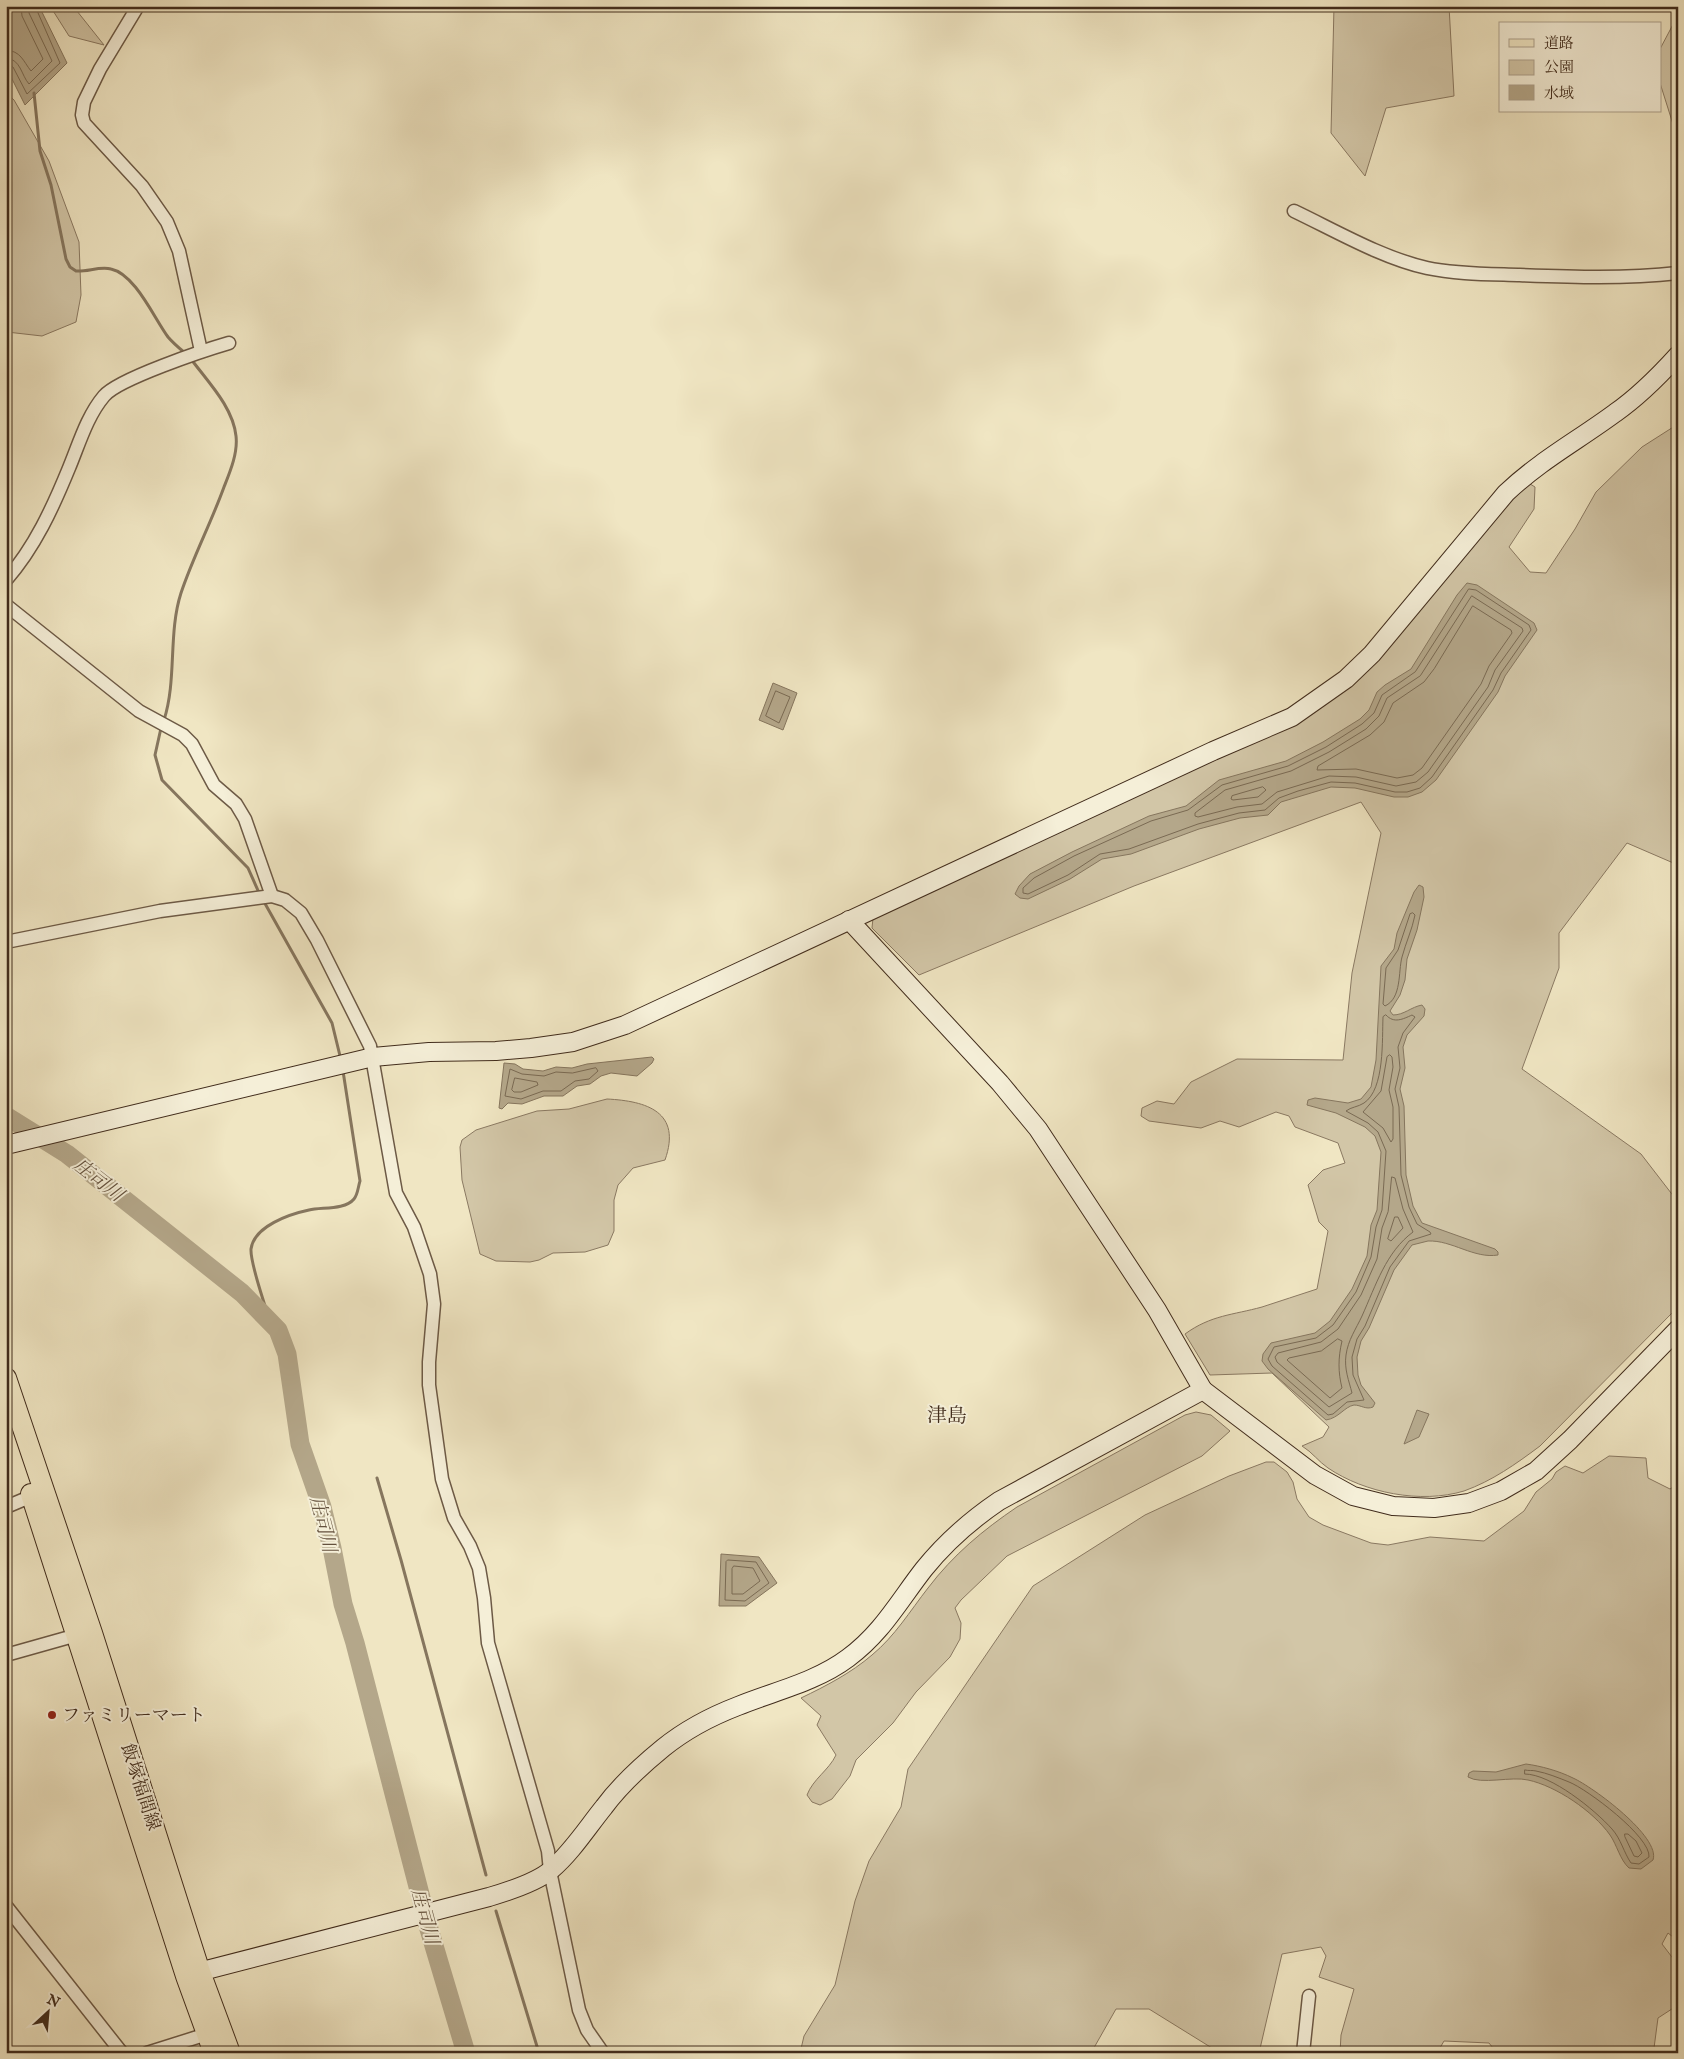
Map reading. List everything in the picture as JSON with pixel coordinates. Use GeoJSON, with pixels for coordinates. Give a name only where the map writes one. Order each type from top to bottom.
{"type":"FeatureCollection","features":[{"type":"Feature","properties":{"kind":"main road","name":"飯塚福間線"},"geometry":{"type":"LineString","coordinates":[[6,1378],[86,1616],[193,1974],[207,2034],[214,2053]]}},
{"type":"Feature","properties":{"kind":"main road","name":"飯塚福間線"},"geometry":{"type":"LineString","coordinates":[[6,1422],[193,1974],[230,2053]]}},
{"type":"Feature","properties":{"kind":"street"},"geometry":{"type":"LineString","coordinates":[[138,6],[100,69],[84,102],[82,115],[84,122],[142,186],[167,222],[179,251],[201,351]]}},
{"type":"Feature","properties":{"kind":"street"},"geometry":{"type":"LineString","coordinates":[[1294,212],[1385,253],[1428,268],[1484,274],[1593,278],[1640,277],[1678,273]]}},
{"type":"Feature","properties":{"kind":"street"},"geometry":{"type":"LineString","coordinates":[[6,580],[37,537],[53,507],[86,425],[104,395],[123,383],[201,351],[229,343]]}},
{"type":"Feature","properties":{"kind":"street"},"geometry":{"type":"LineString","coordinates":[[6,1145],[373,1058],[429,1052],[505,1050],[573,1042],[625,1025],[1213,751],[1292,717],[1346,679],[1372,654],[1500,500],[1518,481],[1542,461],[1628,403],[1678,355]]}},
{"type":"Feature","properties":{"kind":"street"},"geometry":{"type":"LineString","coordinates":[[6,606],[139,711],[183,736],[192,744],[214,785],[236,804],[245,819],[272,896]]}},
{"type":"Feature","properties":{"kind":"street"},"geometry":{"type":"LineString","coordinates":[[6,942],[160,911],[272,896],[285,900],[300,913],[317,940],[370,1046],[396,1193],[414,1227],[430,1274],[434,1304],[429,1385],[442,1479],[454,1518],[470,1546],[479,1568],[488,1643],[548,1851],[550,1871],[578,2010],[587,2030],[603,2053]]}},
{"type":"Feature","properties":{"kind":"street"},"geometry":{"type":"LineString","coordinates":[[849,920],[1000,1082],[1038,1129],[1157,1310],[1207,1393],[1315,1475],[1353,1496],[1393,1506],[1434,1508],[1469,1503],[1501,1491],[1536,1471],[1570,1440],[1678,1329]]}},
{"type":"Feature","properties":{"kind":"street"},"geometry":{"type":"LineString","coordinates":[[193,1974],[513,1889],[550,1871],[574,1847],[605,1805],[630,1776],[665,1747],[698,1725],[736,1706],[810,1679],[848,1658],[880,1628],[899,1606],[924,1570],[973,1519],[999,1501],[1207,1393]]}},
{"type":"Feature","properties":{"kind":"street"},"geometry":{"type":"LineString","coordinates":[[6,1507],[32,1496]]}},
{"type":"Feature","properties":{"kind":"street"},"geometry":{"type":"LineString","coordinates":[[6,1655],[77,1635]]}},
{"type":"Feature","properties":{"kind":"street"},"geometry":{"type":"LineString","coordinates":[[6,1906],[112,2046],[122,2053]]}},
{"type":"Feature","properties":{"kind":"street"},"geometry":{"type":"LineString","coordinates":[[1303,2053],[1309,1996]]}},
{"type":"Feature","properties":{"kind":"street"},"geometry":{"type":"LineString","coordinates":[[147,2053],[207,2034]]}},
{"type":"Feature","properties":{"kind":"green space"},"geometry":{"type":"Polygon","coordinates":[[[50,6],[73,6],[104,45],[69,36],[50,6]]]}},
{"type":"Feature","properties":{"kind":"green space"},"geometry":{"type":"Polygon","coordinates":[[[1334,6],[1449,6],[1454,96],[1386,108],[1365,176],[1331,133],[1334,6]]]}},
{"type":"Feature","properties":{"kind":"green space"},"geometry":{"type":"Polygon","coordinates":[[[1678,15],[1678,140],[1662,89],[1662,45],[1678,15]]]}},
{"type":"Feature","properties":{"kind":"green space"},"geometry":{"type":"Polygon","coordinates":[[[6,92],[14,100],[49,161],[79,242],[81,295],[76,322],[42,336],[7,332],[6,336],[6,92]]]}},
{"type":"Feature","properties":{"kind":"green space"},"geometry":{"type":"Polygon","coordinates":[[[1678,424],[1678,865],[1627,843],[1559,933],[1559,968],[1522,1069],[1641,1154],[1678,1202],[1678,1307],[1540,1446],[1504,1471],[1474,1487],[1447,1495],[1412,1496],[1376,1490],[1343,1477],[1325,1466],[1302,1446],[1323,1437],[1329,1427],[1272,1373],[1210,1375],[1185,1334],[1213,1319],[1262,1307],[1317,1289],[1328,1231],[1319,1222],[1308,1185],[1323,1170],[1345,1163],[1338,1143],[1295,1127],[1289,1116],[1276,1112],[1239,1127],[1220,1121],[1201,1128],[1149,1121],[1141,1116],[1142,1108],[1157,1101],[1174,1104],[1191,1082],[1237,1059],[1343,1060],[1352,973],[1381,833],[1361,802],[1134,886],[919,975],[872,928],[873,918],[1293,724],[1527,482],[1535,487],[1534,509],[1509,547],[1530,572],[1546,573],[1575,529],[1596,492],[1642,447],[1678,424]]]}},
{"type":"Feature","properties":{"kind":"green space"},"geometry":{"type":"Polygon","coordinates":[[[607,1099],[635,1103],[657,1112],[665,1120],[669,1130],[669,1144],[665,1160],[633,1168],[618,1185],[614,1200],[614,1231],[608,1245],[585,1252],[553,1253],[530,1262],[496,1261],[480,1254],[462,1180],[460,1147],[462,1140],[476,1130],[537,1111],[569,1109],[607,1099]]]}},
{"type":"Feature","properties":{"kind":"green space"},"geometry":{"type":"Polygon","coordinates":[[[1196,1412],[1211,1415],[1230,1431],[1202,1456],[1007,1556],[955,1608],[961,1623],[960,1639],[950,1657],[916,1692],[893,1723],[856,1760],[850,1776],[832,1799],[820,1805],[812,1802],[807,1795],[810,1789],[836,1755],[817,1725],[821,1716],[801,1698],[847,1673],[880,1648],[948,1565],[980,1534],[1004,1516],[1017,1507],[1185,1415],[1196,1412]]]}},
{"type":"Feature","properties":{"kind":"green space"},"geometry":{"type":"Polygon","coordinates":[[[1609,1456],[1646,1458],[1648,1478],[1670,1489],[1678,1484],[1678,1941],[1668,1933],[1662,1944],[1678,1965],[1678,2005],[1658,2018],[1654,2048],[1657,2053],[1497,2053],[1489,2043],[1444,2041],[1437,2053],[1340,2053],[1341,2035],[1354,1989],[1319,1977],[1326,1956],[1321,1947],[1282,1954],[1259,2053],[1220,2053],[1149,2009],[1116,2009],[1091,2053],[800,2053],[804,2036],[835,1985],[855,1901],[869,1861],[901,1807],[908,1769],[1033,1586],[1145,1515],[1229,1476],[1266,1462],[1274,1462],[1287,1472],[1293,1482],[1297,1499],[1309,1517],[1323,1525],[1371,1543],[1388,1545],[1430,1537],[1484,1541],[1524,1511],[1536,1492],[1552,1479],[1556,1472],[1565,1466],[1583,1473],[1609,1456]]]}},
{"type":"Feature","properties":{"kind":"water"},"geometry":{"type":"Polygon","coordinates":[[[6,6],[39,6],[67,63],[25,105],[6,67],[6,6]]]}},
{"type":"Feature","properties":{"kind":"water"},"geometry":{"type":"Polygon","coordinates":[[[1467,583],[1477,585],[1534,623],[1537,630],[1505,676],[1498,692],[1436,780],[1422,792],[1408,797],[1394,797],[1355,788],[1331,787],[1281,802],[1268,815],[1240,818],[1199,829],[1131,854],[1102,859],[1070,879],[1028,899],[1020,898],[1015,894],[1019,886],[1030,874],[1072,852],[1149,816],[1186,806],[1219,780],[1286,761],[1323,742],[1360,719],[1369,710],[1377,692],[1411,669],[1457,595],[1467,583]]]}},
{"type":"Feature","properties":{"kind":"water"},"geometry":{"type":"Polygon","coordinates":[[[773,683],[797,693],[783,730],[759,720],[773,683]]]}},
{"type":"Feature","properties":{"kind":"water"},"geometry":{"type":"Polygon","coordinates":[[[1419,885],[1423,887],[1424,897],[1417,930],[1407,959],[1405,980],[1400,995],[1390,1011],[1393,1015],[1397,1015],[1422,1005],[1425,1009],[1424,1016],[1407,1035],[1403,1047],[1405,1068],[1400,1089],[1404,1106],[1406,1175],[1413,1206],[1422,1223],[1495,1249],[1498,1255],[1480,1254],[1437,1241],[1412,1245],[1394,1270],[1369,1328],[1361,1341],[1357,1357],[1358,1375],[1361,1385],[1375,1403],[1370,1408],[1350,1406],[1331,1419],[1326,1420],[1268,1369],[1262,1361],[1263,1354],[1271,1343],[1315,1333],[1330,1321],[1352,1289],[1367,1256],[1371,1225],[1377,1210],[1381,1152],[1375,1136],[1365,1127],[1336,1113],[1307,1105],[1308,1100],[1315,1098],[1348,1103],[1361,1099],[1371,1087],[1376,1060],[1381,966],[1394,949],[1397,933],[1414,892],[1419,885]]]}},
{"type":"Feature","properties":{"kind":"water"},"geometry":{"type":"Polygon","coordinates":[[[652,1057],[654,1059],[652,1063],[637,1076],[611,1073],[601,1076],[590,1084],[577,1086],[563,1096],[544,1096],[522,1104],[508,1103],[502,1109],[499,1108],[504,1063],[515,1064],[523,1069],[543,1071],[556,1067],[572,1068],[587,1064],[652,1057]]]}},
{"type":"Feature","properties":{"kind":"water"},"geometry":{"type":"Polygon","coordinates":[[[1417,1410],[1429,1414],[1419,1437],[1404,1444],[1417,1410]]]}},
{"type":"Feature","properties":{"kind":"water"},"geometry":{"type":"Polygon","coordinates":[[[721,1554],[759,1557],[777,1583],[746,1606],[719,1606],[721,1554]]]}},
{"type":"Feature","properties":{"kind":"water"},"geometry":{"type":"Polygon","coordinates":[[[1526,1764],[1568,1775],[1595,1791],[1624,1814],[1647,1839],[1653,1850],[1653,1860],[1641,1869],[1629,1868],[1623,1861],[1610,1835],[1594,1817],[1562,1794],[1539,1783],[1521,1779],[1481,1780],[1468,1777],[1469,1773],[1473,1771],[1496,1772],[1526,1764]]]}},
{"type":"Feature","properties":{"kind":"waterway"},"geometry":{"type":"LineString","coordinates":[[34,93],[40,151],[51,185],[66,259],[70,267],[76,271],[107,268],[120,273],[136,288],[168,337],[185,353]]}},
{"type":"Feature","properties":{"kind":"waterway"},"geometry":{"type":"LineString","coordinates":[[164,720],[168,705],[175,624],[181,593],[235,456],[236,436],[230,415],[212,386],[191,359]]}},
{"type":"Feature","properties":{"kind":"waterway"},"geometry":{"type":"LineString","coordinates":[[161,728],[155,755],[162,780],[248,868],[260,895]]}},
{"type":"Feature","properties":{"kind":"waterway"},"geometry":{"type":"LineString","coordinates":[[263,900],[332,1023],[341,1060]]}},
{"type":"Feature","properties":{"kind":"waterway"},"geometry":{"type":"LineString","coordinates":[[269,1320],[251,1256],[254,1241],[259,1234],[274,1222],[309,1210],[345,1205],[350,1203],[357,1193],[360,1181],[343,1071]]}},
{"type":"Feature","properties":{"kind":"waterway","name":"庄司川"},"geometry":{"type":"LineString","coordinates":[[6,1116],[67,1154],[242,1293],[278,1330],[287,1354],[300,1444],[322,1507],[343,1604],[355,1643],[429,1929],[466,2053]]}},
{"type":"Feature","properties":{"kind":"waterway"},"geometry":{"type":"LineString","coordinates":[[377,1478],[486,1875]]}},
{"type":"Feature","properties":{"kind":"waterway"},"geometry":{"type":"LineString","coordinates":[[496,1911],[539,2053]]}},
{"type":"Feature","properties":{"kind":"place","name":"ファミリーマート"},"geometry":{"type":"Point","coordinates":[52,1715]}},
{"type":"Feature","properties":{"kind":"district","name":"津島"},"geometry":{"type":"Point","coordinates":[947,1415]}}]}
